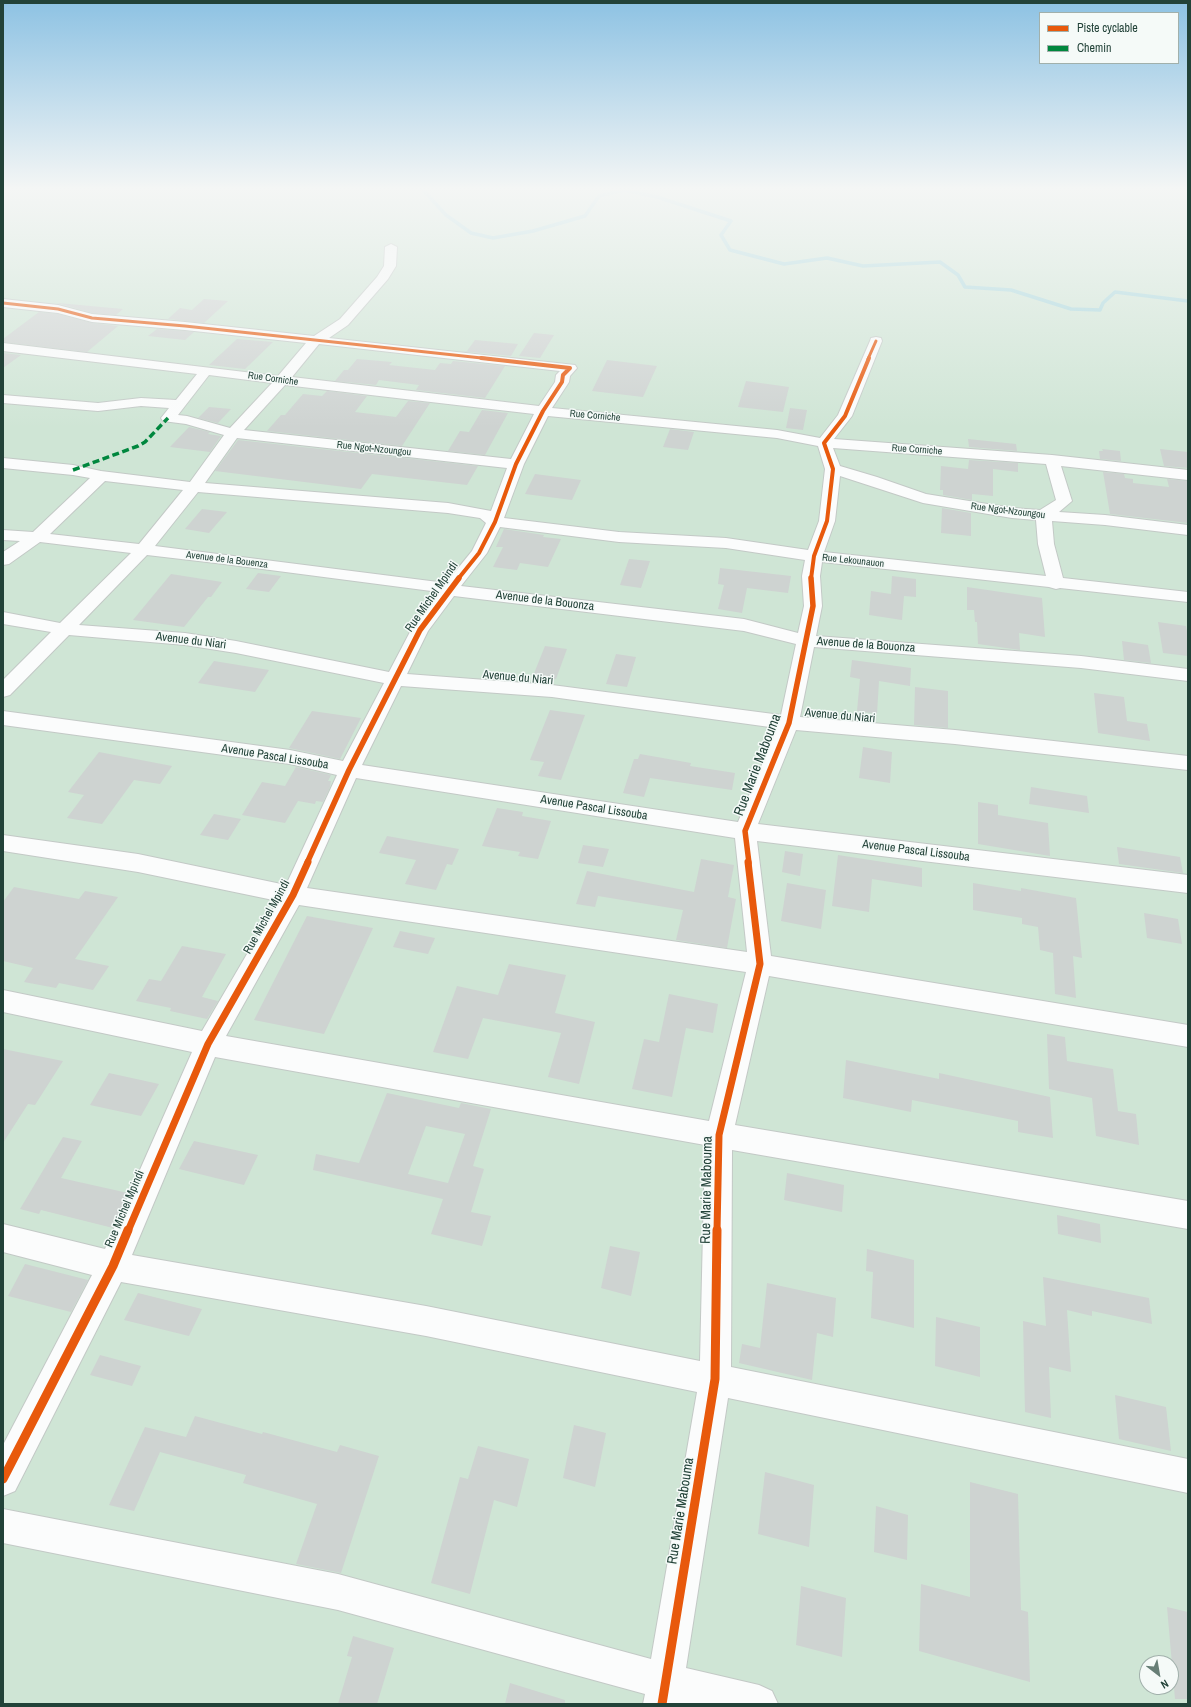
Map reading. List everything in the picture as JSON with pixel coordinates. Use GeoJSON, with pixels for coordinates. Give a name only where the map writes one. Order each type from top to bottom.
{"type":"FeatureCollection","features":[{"type":"Feature","properties":{"kind":"street"},"geometry":{"type":"LineString","coordinates":[[3,691],[144,549],[194,487],[233,433],[316,341],[344,322],[382,279],[388,269]]}},
{"type":"Feature","properties":{"kind":"street"},"geometry":{"type":"LineString","coordinates":[[3,302],[58,309],[92,318],[185,326],[316,341]]}},
{"type":"Feature","properties":{"kind":"street","name":"Rue Michel Mpindi"},"geometry":{"type":"LineString","coordinates":[[3,1479],[113,1266],[208,1044],[293,895],[349,770],[420,630],[468,565],[479,553],[495,522],[516,464],[543,412],[562,382],[563,375],[570,368],[316,341]]}},
{"type":"Feature","properties":{"kind":"street"},"geometry":{"type":"LineString","coordinates":[[832,469],[824,443],[845,416],[876,341]]}},
{"type":"Feature","properties":{"kind":"street","name":"Rue Corniche"},"geometry":{"type":"LineString","coordinates":[[3,347],[543,412],[777,434],[824,443],[1052,460],[1188,475]]}},
{"type":"Feature","properties":{"kind":"street"},"geometry":{"type":"LineString","coordinates":[[3,399],[98,407],[141,402],[180,404],[206,371]]}},
{"type":"Feature","properties":{"kind":"street","name":"Rue Ngot-Nzoungou"},"geometry":{"type":"LineString","coordinates":[[180,404],[168,418],[187,420],[233,433],[516,464]]}},
{"type":"Feature","properties":{"kind":"street"},"geometry":{"type":"LineString","coordinates":[[1052,460],[1064,501],[1044,516],[1046,544],[1056,584]]}},
{"type":"Feature","properties":{"kind":"street"},"geometry":{"type":"LineString","coordinates":[[3,463],[73,470],[101,476],[194,487],[448,508],[485,514],[495,522]]}},
{"type":"Feature","properties":{"kind":"street","name":"Rue Ngot-Nzoungou"},"geometry":{"type":"LineString","coordinates":[[832,469],[872,480],[923,498],[1012,513],[1105,520],[1188,530]]}},
{"type":"Feature","properties":{"kind":"street","name":"Rue Marie Mabouma"},"geometry":{"type":"LineString","coordinates":[[664,1693],[715,1379],[719,1135],[760,964],[745,831],[789,723],[813,606],[811,576],[814,556],[827,521],[832,469]]}},
{"type":"Feature","properties":{"kind":"street"},"geometry":{"type":"LineString","coordinates":[[3,560],[37,537],[101,476]]}},
{"type":"Feature","properties":{"kind":"street","name":"Rue Lekounauon"},"geometry":{"type":"LineString","coordinates":[[495,522],[619,537],[726,543],[814,556],[1056,584],[1188,597]]}},
{"type":"Feature","properties":{"kind":"street","name":"Avenue de la Bouenza"},"geometry":{"type":"LineString","coordinates":[[3,535],[37,537],[144,549],[440,587],[450,590]]}},
{"type":"Feature","properties":{"kind":"street","name":"Avenue de la Bouonza"},"geometry":{"type":"LineString","coordinates":[[450,590],[744,625],[806,641],[1081,662],[1188,674]]}},
{"type":"Feature","properties":{"kind":"street","name":"Avenue du Niari"},"geometry":{"type":"LineString","coordinates":[[3,618],[64,628],[185,640],[236,647],[395,679],[552,691],[789,723],[986,740],[1188,763]]}},
{"type":"Feature","properties":{"kind":"street","name":"Avenue Pascal Lissouba"},"geometry":{"type":"LineString","coordinates":[[3,718],[290,757],[349,770],[745,831],[1188,884]]}},
{"type":"Feature","properties":{"kind":"street"},"geometry":{"type":"LineString","coordinates":[[3,843],[138,863],[293,895],[760,964],[1188,1036]]}},
{"type":"Feature","properties":{"kind":"street"},"geometry":{"type":"LineString","coordinates":[[3,1001],[208,1044],[719,1135],[1188,1215]]}},
{"type":"Feature","properties":{"kind":"street"},"geometry":{"type":"LineString","coordinates":[[3,1238],[113,1266],[426,1321],[1188,1476]]}},
{"type":"Feature","properties":{"kind":"street"},"geometry":{"type":"LineString","coordinates":[[3,1526],[338,1592],[664,1693],[758,1704]]}},
{"type":"Feature","properties":{"kind":"green space"},"geometry":{"type":"Polygon","coordinates":[[[3,269],[1188,269],[1188,1704],[3,1704],[3,269]]]}},
{"type":"Feature","properties":{"kind":"building"},"geometry":{"type":"Polygon","coordinates":[[[204,299],[228,301],[204,323],[168,319],[180,308],[192,310],[204,299]]]}},
{"type":"Feature","properties":{"kind":"building"},"geometry":{"type":"Polygon","coordinates":[[[57,303],[123,309],[116,315],[92,313],[57,303]]]}},
{"type":"Feature","properties":{"kind":"building"},"geometry":{"type":"Polygon","coordinates":[[[39,312],[58,314],[92,323],[118,326],[87,352],[3,342],[3,339],[39,312]]]}},
{"type":"Feature","properties":{"kind":"building"},"geometry":{"type":"Polygon","coordinates":[[[157,329],[194,332],[185,340],[148,336],[157,329]]]}},
{"type":"Feature","properties":{"kind":"building"},"geometry":{"type":"Polygon","coordinates":[[[534,333],[554,335],[540,358],[519,356],[534,333]]]}},
{"type":"Feature","properties":{"kind":"building"},"geometry":{"type":"Polygon","coordinates":[[[237,339],[273,342],[245,369],[209,365],[237,339]]]}},
{"type":"Feature","properties":{"kind":"building"},"geometry":{"type":"Polygon","coordinates":[[[475,340],[518,344],[511,356],[460,351],[467,351],[475,340]]]}},
{"type":"Feature","properties":{"kind":"building"},"geometry":{"type":"Polygon","coordinates":[[[3,353],[21,355],[3,368],[3,353]]]}},
{"type":"Feature","properties":{"kind":"building"},"geometry":{"type":"Polygon","coordinates":[[[357,359],[392,362],[389,365],[435,370],[440,363],[451,364],[453,361],[505,366],[485,398],[416,390],[419,385],[379,380],[376,385],[335,381],[344,370],[348,370],[357,359]]]}},
{"type":"Feature","properties":{"kind":"building"},"geometry":{"type":"Polygon","coordinates":[[[607,360],[657,366],[643,397],[592,391],[607,360]]]}},
{"type":"Feature","properties":{"kind":"building"},"geometry":{"type":"Polygon","coordinates":[[[746,381],[789,387],[783,412],[738,407],[746,381]]]}},
{"type":"Feature","properties":{"kind":"building"},"geometry":{"type":"Polygon","coordinates":[[[327,391],[367,396],[355,412],[396,417],[408,401],[430,403],[402,446],[267,431],[281,415],[285,415],[303,394],[322,396],[327,391]]]}},
{"type":"Feature","properties":{"kind":"building"},"geometry":{"type":"Polygon","coordinates":[[[209,407],[231,409],[218,423],[198,418],[209,407]]]}},
{"type":"Feature","properties":{"kind":"building"},"geometry":{"type":"Polygon","coordinates":[[[790,408],[807,410],[803,430],[786,428],[790,408]]]}},
{"type":"Feature","properties":{"kind":"building"},"geometry":{"type":"Polygon","coordinates":[[[482,410],[508,413],[485,455],[448,451],[460,431],[469,432],[482,410]]]}},
{"type":"Feature","properties":{"kind":"building"},"geometry":{"type":"Polygon","coordinates":[[[189,427],[210,432],[208,434],[221,436],[210,452],[170,447],[189,427]]]}},
{"type":"Feature","properties":{"kind":"building"},"geometry":{"type":"Polygon","coordinates":[[[670,429],[694,432],[688,450],[663,447],[670,429]]]}},
{"type":"Feature","properties":{"kind":"building"},"geometry":{"type":"Polygon","coordinates":[[[968,439],[1016,444],[1017,451],[969,447],[968,439]]]}},
{"type":"Feature","properties":{"kind":"building"},"geometry":{"type":"Polygon","coordinates":[[[238,440],[478,466],[467,485],[372,474],[361,489],[215,471],[238,440]]]}},
{"type":"Feature","properties":{"kind":"building"},"geometry":{"type":"Polygon","coordinates":[[[1102,449],[1120,451],[1121,461],[1100,459],[1099,451],[1103,451],[1102,449]]]}},
{"type":"Feature","properties":{"kind":"building"},"geometry":{"type":"Polygon","coordinates":[[[1160,449],[1188,452],[1188,468],[1164,466],[1160,449]]]}},
{"type":"Feature","properties":{"kind":"building"},"geometry":{"type":"Polygon","coordinates":[[[969,460],[1018,463],[1018,472],[993,469],[993,496],[972,494],[972,500],[943,495],[943,490],[940,490],[941,466],[968,469],[969,460]]]}},
{"type":"Feature","properties":{"kind":"building"},"geometry":{"type":"Polygon","coordinates":[[[1103,472],[1124,474],[1125,478],[1133,479],[1133,483],[1169,487],[1167,479],[1188,481],[1188,523],[1110,514],[1103,472]]]}},
{"type":"Feature","properties":{"kind":"building"},"geometry":{"type":"Polygon","coordinates":[[[535,474],[581,480],[572,500],[525,494],[535,474]]]}},
{"type":"Feature","properties":{"kind":"building"},"geometry":{"type":"Polygon","coordinates":[[[942,508],[971,513],[971,536],[941,533],[942,508]]]}},
{"type":"Feature","properties":{"kind":"building"},"geometry":{"type":"Polygon","coordinates":[[[202,509],[227,512],[209,533],[185,529],[202,509]]]}},
{"type":"Feature","properties":{"kind":"building"},"geometry":{"type":"Polygon","coordinates":[[[504,529],[561,539],[548,567],[520,563],[517,570],[493,567],[503,547],[496,547],[504,529]]]}},
{"type":"Feature","properties":{"kind":"building"},"geometry":{"type":"Polygon","coordinates":[[[629,559],[650,561],[641,588],[620,585],[629,559]]]}},
{"type":"Feature","properties":{"kind":"building"},"geometry":{"type":"Polygon","coordinates":[[[720,568],[791,576],[788,593],[747,588],[742,613],[718,609],[724,585],[718,584],[720,568]]]}},
{"type":"Feature","properties":{"kind":"building"},"geometry":{"type":"Polygon","coordinates":[[[258,573],[281,576],[269,592],[246,589],[258,573]]]}},
{"type":"Feature","properties":{"kind":"building"},"geometry":{"type":"Polygon","coordinates":[[[171,574],[222,582],[211,597],[208,597],[184,627],[133,620],[171,574]]]}},
{"type":"Feature","properties":{"kind":"building"},"geometry":{"type":"Polygon","coordinates":[[[892,576],[916,579],[916,597],[904,596],[902,620],[869,615],[871,591],[891,594],[892,576]]]}},
{"type":"Feature","properties":{"kind":"building"},"geometry":{"type":"Polygon","coordinates":[[[967,587],[1042,598],[1045,637],[1019,633],[1020,650],[978,644],[977,622],[975,622],[974,610],[967,610],[967,587]]]}},
{"type":"Feature","properties":{"kind":"building"},"geometry":{"type":"Polygon","coordinates":[[[1158,622],[1186,626],[1188,636],[1188,656],[1163,653],[1158,622]]]}},
{"type":"Feature","properties":{"kind":"building"},"geometry":{"type":"Polygon","coordinates":[[[1122,641],[1148,645],[1151,663],[1124,660],[1122,641]]]}},
{"type":"Feature","properties":{"kind":"building"},"geometry":{"type":"Polygon","coordinates":[[[545,646],[567,649],[556,679],[533,676],[545,646]]]}},
{"type":"Feature","properties":{"kind":"building"},"geometry":{"type":"Polygon","coordinates":[[[616,654],[636,657],[627,687],[606,684],[616,654]]]}},
{"type":"Feature","properties":{"kind":"building"},"geometry":{"type":"Polygon","coordinates":[[[852,660],[911,668],[910,686],[879,681],[877,714],[857,711],[860,679],[850,677],[852,660]]]}},
{"type":"Feature","properties":{"kind":"building"},"geometry":{"type":"Polygon","coordinates":[[[214,661],[269,670],[255,692],[198,683],[214,661]]]}},
{"type":"Feature","properties":{"kind":"building"},"geometry":{"type":"Polygon","coordinates":[[[915,687],[948,691],[948,728],[914,725],[915,687]]]}},
{"type":"Feature","properties":{"kind":"building"},"geometry":{"type":"Polygon","coordinates":[[[1094,693],[1124,697],[1127,721],[1147,724],[1150,741],[1098,733],[1094,693]]]}},
{"type":"Feature","properties":{"kind":"building"},"geometry":{"type":"Polygon","coordinates":[[[550,710],[585,715],[561,780],[538,776],[544,762],[530,760],[550,710]]]}},
{"type":"Feature","properties":{"kind":"building"},"geometry":{"type":"Polygon","coordinates":[[[312,711],[361,718],[340,759],[289,748],[312,711]]]}},
{"type":"Feature","properties":{"kind":"building"},"geometry":{"type":"Polygon","coordinates":[[[863,747],[892,752],[890,783],[859,778],[863,747]]]}},
{"type":"Feature","properties":{"kind":"building"},"geometry":{"type":"Polygon","coordinates":[[[99,752],[172,766],[160,784],[134,780],[102,824],[67,818],[84,795],[68,792],[99,752]]]}},
{"type":"Feature","properties":{"kind":"building"},"geometry":{"type":"Polygon","coordinates":[[[640,754],[691,763],[690,766],[735,773],[732,790],[650,778],[644,797],[623,793],[634,759],[638,759],[640,754]]]}},
{"type":"Feature","properties":{"kind":"building"},"geometry":{"type":"Polygon","coordinates":[[[296,767],[331,775],[328,781],[331,781],[330,787],[323,802],[316,801],[315,804],[298,801],[285,823],[242,815],[262,782],[285,786],[296,767]]]}},
{"type":"Feature","properties":{"kind":"building"},"geometry":{"type":"Polygon","coordinates":[[[1031,787],[1087,796],[1089,813],[1029,804],[1031,787]]]}},
{"type":"Feature","properties":{"kind":"building"},"geometry":{"type":"Polygon","coordinates":[[[978,802],[998,805],[998,815],[1048,823],[1050,856],[978,844],[978,802]]]}},
{"type":"Feature","properties":{"kind":"building"},"geometry":{"type":"Polygon","coordinates":[[[497,808],[523,812],[522,816],[551,821],[538,859],[518,856],[520,852],[482,846],[497,808]]]}},
{"type":"Feature","properties":{"kind":"building"},"geometry":{"type":"Polygon","coordinates":[[[214,814],[241,819],[228,840],[200,835],[214,814]]]}},
{"type":"Feature","properties":{"kind":"building"},"geometry":{"type":"Polygon","coordinates":[[[387,836],[459,849],[452,865],[447,864],[436,890],[405,884],[416,860],[379,853],[387,836]]]}},
{"type":"Feature","properties":{"kind":"building"},"geometry":{"type":"Polygon","coordinates":[[[583,845],[609,849],[603,867],[578,863],[583,845]]]}},
{"type":"Feature","properties":{"kind":"building"},"geometry":{"type":"Polygon","coordinates":[[[1117,847],[1180,857],[1183,873],[1119,864],[1117,847]]]}},
{"type":"Feature","properties":{"kind":"building"},"geometry":{"type":"Polygon","coordinates":[[[785,851],[803,854],[800,876],[782,872],[785,851]]]}},
{"type":"Feature","properties":{"kind":"building"},"geometry":{"type":"Polygon","coordinates":[[[838,855],[922,868],[922,887],[872,879],[869,912],[832,906],[838,855]]]}},
{"type":"Feature","properties":{"kind":"building"},"geometry":{"type":"Polygon","coordinates":[[[701,859],[734,865],[728,897],[736,899],[727,948],[676,940],[683,910],[598,896],[595,907],[576,904],[587,871],[694,892],[701,859]]]}},
{"type":"Feature","properties":{"kind":"building"},"geometry":{"type":"Polygon","coordinates":[[[787,883],[826,890],[821,929],[781,921],[787,883]]]}},
{"type":"Feature","properties":{"kind":"building"},"geometry":{"type":"Polygon","coordinates":[[[973,883],[1021,891],[1021,888],[1076,898],[1082,958],[1073,956],[1076,998],[1055,994],[1053,953],[1040,950],[1038,927],[1022,924],[1022,918],[973,910],[973,883]]]}},
{"type":"Feature","properties":{"kind":"building"},"geometry":{"type":"Polygon","coordinates":[[[14,887],[79,899],[85,891],[118,897],[75,959],[109,966],[93,990],[59,983],[56,988],[24,982],[33,968],[3,961],[3,902],[14,887]]]}},
{"type":"Feature","properties":{"kind":"building"},"geometry":{"type":"Polygon","coordinates":[[[1144,913],[1178,919],[1182,944],[1147,938],[1144,913]]]}},
{"type":"Feature","properties":{"kind":"building"},"geometry":{"type":"Polygon","coordinates":[[[307,916],[373,928],[324,1034],[254,1020],[307,916]]]}},
{"type":"Feature","properties":{"kind":"building"},"geometry":{"type":"Polygon","coordinates":[[[400,931],[435,938],[428,954],[393,947],[400,931]]]}},
{"type":"Feature","properties":{"kind":"building"},"geometry":{"type":"Polygon","coordinates":[[[182,946],[226,954],[202,997],[218,1001],[207,1019],[170,1011],[171,1008],[136,1001],[149,979],[161,981],[182,946]]]}},
{"type":"Feature","properties":{"kind":"building"},"geometry":{"type":"Polygon","coordinates":[[[509,964],[566,975],[555,1013],[595,1022],[579,1084],[548,1077],[561,1033],[483,1018],[468,1059],[433,1052],[457,986],[498,995],[509,964]]]}},
{"type":"Feature","properties":{"kind":"building"},"geometry":{"type":"Polygon","coordinates":[[[669,994],[718,1004],[713,1033],[686,1028],[672,1097],[632,1089],[644,1039],[659,1042],[669,994]]]}},
{"type":"Feature","properties":{"kind":"building"},"geometry":{"type":"Polygon","coordinates":[[[1047,1034],[1065,1037],[1067,1061],[1113,1069],[1118,1111],[1136,1114],[1139,1145],[1096,1136],[1092,1098],[1049,1089],[1047,1034]]]}},
{"type":"Feature","properties":{"kind":"building"},"geometry":{"type":"Polygon","coordinates":[[[3,1049],[63,1061],[35,1105],[28,1104],[3,1143],[3,1049]]]}},
{"type":"Feature","properties":{"kind":"building"},"geometry":{"type":"Polygon","coordinates":[[[846,1060],[939,1079],[939,1073],[1050,1097],[1053,1138],[1018,1132],[1018,1121],[912,1100],[911,1112],[843,1098],[846,1060]]]}},
{"type":"Feature","properties":{"kind":"building"},"geometry":{"type":"Polygon","coordinates":[[[109,1073],[159,1084],[141,1116],[90,1105],[109,1073]]]}},
{"type":"Feature","properties":{"kind":"building"},"geometry":{"type":"Polygon","coordinates":[[[387,1093],[459,1108],[461,1103],[491,1109],[473,1166],[484,1169],[471,1212],[491,1216],[482,1246],[431,1234],[443,1199],[313,1170],[316,1154],[359,1163],[387,1093]],[[426,1126],[408,1174],[448,1183],[465,1134],[426,1126]]]}},
{"type":"Feature","properties":{"kind":"building"},"geometry":{"type":"Polygon","coordinates":[[[63,1137],[82,1141],[61,1178],[128,1193],[113,1228],[41,1210],[39,1214],[20,1209],[63,1137]]]}},
{"type":"Feature","properties":{"kind":"building"},"geometry":{"type":"Polygon","coordinates":[[[194,1141],[258,1155],[244,1185],[179,1169],[194,1141]]]}},
{"type":"Feature","properties":{"kind":"building"},"geometry":{"type":"Polygon","coordinates":[[[787,1173],[844,1185],[842,1212],[784,1200],[787,1173]]]}},
{"type":"Feature","properties":{"kind":"building"},"geometry":{"type":"Polygon","coordinates":[[[1057,1215],[1100,1224],[1101,1243],[1058,1234],[1057,1215]]]}},
{"type":"Feature","properties":{"kind":"building"},"geometry":{"type":"Polygon","coordinates":[[[610,1246],[640,1252],[631,1296],[601,1288],[610,1246]]]}},
{"type":"Feature","properties":{"kind":"building"},"geometry":{"type":"Polygon","coordinates":[[[867,1249],[914,1260],[914,1328],[871,1318],[873,1272],[866,1271],[867,1249]]]}},
{"type":"Feature","properties":{"kind":"building"},"geometry":{"type":"Polygon","coordinates":[[[25,1264],[88,1280],[71,1312],[8,1296],[25,1264]]]}},
{"type":"Feature","properties":{"kind":"building"},"geometry":{"type":"Polygon","coordinates":[[[1043,1277],[1149,1298],[1152,1324],[1092,1311],[1092,1316],[1067,1310],[1071,1372],[1049,1367],[1051,1418],[1025,1412],[1023,1321],[1046,1326],[1043,1277]]]}},
{"type":"Feature","properties":{"kind":"building"},"geometry":{"type":"Polygon","coordinates":[[[767,1283],[836,1298],[833,1337],[817,1333],[812,1380],[739,1363],[742,1344],[760,1348],[767,1283]]]}},
{"type":"Feature","properties":{"kind":"building"},"geometry":{"type":"Polygon","coordinates":[[[138,1293],[202,1309],[189,1336],[124,1320],[138,1293]]]}},
{"type":"Feature","properties":{"kind":"building"},"geometry":{"type":"Polygon","coordinates":[[[936,1317],[980,1327],[980,1377],[935,1366],[936,1317]]]}},
{"type":"Feature","properties":{"kind":"building"},"geometry":{"type":"Polygon","coordinates":[[[100,1355],[141,1366],[132,1386],[90,1375],[100,1355]]]}},
{"type":"Feature","properties":{"kind":"building"},"geometry":{"type":"Polygon","coordinates":[[[1115,1395],[1166,1407],[1171,1451],[1119,1439],[1115,1395]]]}},
{"type":"Feature","properties":{"kind":"building"},"geometry":{"type":"Polygon","coordinates":[[[195,1416],[262,1434],[263,1432],[337,1452],[340,1445],[379,1456],[341,1573],[296,1564],[317,1504],[243,1483],[246,1475],[160,1452],[134,1511],[109,1505],[145,1427],[186,1437],[195,1416]]]}},
{"type":"Feature","properties":{"kind":"building"},"geometry":{"type":"Polygon","coordinates":[[[574,1425],[606,1433],[595,1487],[563,1478],[574,1425]]]}},
{"type":"Feature","properties":{"kind":"building"},"geometry":{"type":"Polygon","coordinates":[[[478,1446],[529,1459],[517,1507],[494,1500],[470,1594],[431,1583],[460,1477],[468,1479],[478,1446]]]}},
{"type":"Feature","properties":{"kind":"building"},"geometry":{"type":"Polygon","coordinates":[[[765,1472],[814,1485],[809,1547],[758,1534],[765,1472]]]}},
{"type":"Feature","properties":{"kind":"building"},"geometry":{"type":"Polygon","coordinates":[[[970,1482],[1018,1494],[1021,1610],[1028,1612],[1030,1682],[919,1651],[921,1584],[970,1597],[970,1482]]]}},
{"type":"Feature","properties":{"kind":"building"},"geometry":{"type":"Polygon","coordinates":[[[876,1506],[908,1515],[907,1560],[874,1552],[876,1506]]]}},
{"type":"Feature","properties":{"kind":"building"},"geometry":{"type":"Polygon","coordinates":[[[801,1586],[846,1598],[842,1657],[796,1645],[801,1586]]]}},
{"type":"Feature","properties":{"kind":"building"},"geometry":{"type":"Polygon","coordinates":[[[1167,1607],[1188,1612],[1188,1699],[1175,1699],[1175,1695],[1179,1695],[1179,1655],[1171,1655],[1167,1607]]]}},
{"type":"Feature","properties":{"kind":"building"},"geometry":{"type":"Polygon","coordinates":[[[353,1636],[394,1648],[377,1704],[338,1704],[352,1657],[347,1656],[353,1636]]]}},
{"type":"Feature","properties":{"kind":"building"},"geometry":{"type":"Polygon","coordinates":[[[510,1683],[565,1700],[565,1704],[505,1704],[510,1683]]]}},
{"type":"Feature","properties":{"kind":"waterway"},"geometry":{"type":"LineString","coordinates":[[949,269],[958,275],[965,287],[1011,290],[1071,309],[1100,310],[1103,303],[1115,292],[1188,301]]}},
{"type":"Feature","properties":{"kind":"marked path"},"geometry":{"type":"LineString","coordinates":[[73,470],[138,446],[145,442],[168,418]]}},
{"type":"Feature","properties":{"kind":"cycle path"},"geometry":{"type":"LineString","coordinates":[[3,303],[58,309],[92,318],[185,326],[570,368],[563,375],[562,382],[543,411],[516,464],[495,522],[479,553],[468,565],[420,630],[349,770],[293,895],[208,1044],[113,1266],[3,1479]]}},
{"type":"Feature","properties":{"kind":"cycle path"},"geometry":{"type":"LineString","coordinates":[[662,1704],[715,1379],[719,1135],[760,964],[745,831],[789,723],[813,606],[811,576],[814,556],[827,521],[833,469],[824,443],[845,416],[876,341]]}}]}
